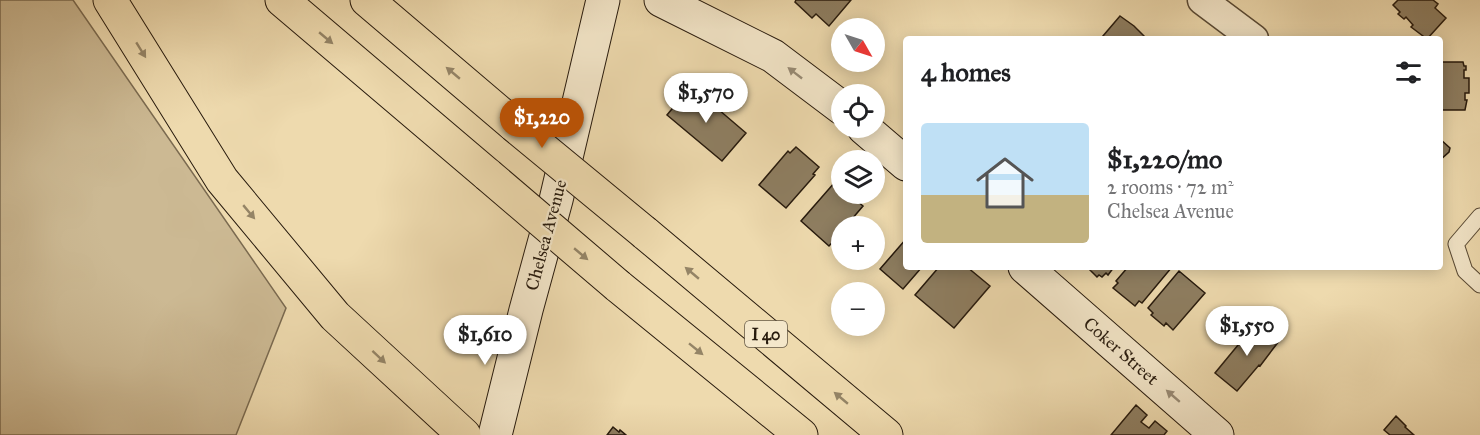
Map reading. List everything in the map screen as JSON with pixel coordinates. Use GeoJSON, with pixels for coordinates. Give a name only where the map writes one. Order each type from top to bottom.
{"type":"FeatureCollection","features":[{"type":"Feature","properties":{"kind":"highway"},"geometry":{"type":"LineString","coordinates":[[110,0],[222,180],[335,316],[464,435]]}},
{"type":"Feature","properties":{"kind":"highway"},"geometry":{"type":"LineString","coordinates":[[282,0],[618,285],[801,435]]}},
{"type":"Feature","properties":{"kind":"highway","name":"I 40"},"geometry":{"type":"LineString","coordinates":[[367,0],[886,435]]}},
{"type":"Feature","properties":{"kind":"main road","name":"Chelsea Avenue"},"geometry":{"type":"LineString","coordinates":[[495,435],[556,200],[603,0]]}},
{"type":"Feature","properties":{"kind":"main road"},"geometry":{"type":"LineString","coordinates":[[661,0],[773,56],[831,100]]}},
{"type":"Feature","properties":{"kind":"main road"},"geometry":{"type":"LineString","coordinates":[[876,138],[903,161]]}},
{"type":"Feature","properties":{"kind":"main road","name":"Coker Street"},"geometry":{"type":"LineString","coordinates":[[1028,270],[1216,435]]}},
{"type":"Feature","properties":{"kind":"street"},"geometry":{"type":"LineString","coordinates":[[1202,0],[1250,36]]}},
{"type":"Feature","properties":{"kind":"lane"},"geometry":{"type":"LineString","coordinates":[[1480,216],[1456,244],[1465,271],[1480,285]]}},
{"type":"Feature","properties":{"kind":"shaded area"},"geometry":{"type":"Polygon","coordinates":[[[0,0],[73,0],[286,308],[236,435],[0,435],[0,0]]]}},
{"type":"Feature","properties":{"kind":"building"},"geometry":{"type":"Polygon","coordinates":[[[796,0],[851,0],[836,18],[831,18],[829,26],[816,14],[812,18],[795,2],[796,0]]]}},
{"type":"Feature","properties":{"kind":"building"},"geometry":{"type":"Polygon","coordinates":[[[1398,0],[1433,0],[1438,4],[1435,8],[1446,18],[1430,36],[1423,36],[1411,27],[1413,25],[1406,17],[1404,19],[1398,14],[1400,12],[1393,5],[1398,0]]]}},
{"type":"Feature","properties":{"kind":"building"},"geometry":{"type":"Polygon","coordinates":[[[1120,16],[1144,36],[1103,36],[1120,16]]]}},
{"type":"Feature","properties":{"kind":"building"},"geometry":{"type":"Polygon","coordinates":[[[1443,62],[1463,62],[1466,66],[1464,78],[1469,78],[1469,93],[1465,93],[1465,100],[1467,100],[1465,110],[1443,110],[1443,62]]]}},
{"type":"Feature","properties":{"kind":"building"},"geometry":{"type":"Polygon","coordinates":[[[691,86],[746,133],[722,161],[667,115],[691,86]]]}},
{"type":"Feature","properties":{"kind":"building"},"geometry":{"type":"Polygon","coordinates":[[[1443,142],[1450,148],[1443,157],[1443,142]]]}},
{"type":"Feature","properties":{"kind":"building"},"geometry":{"type":"Polygon","coordinates":[[[796,147],[819,167],[813,174],[815,175],[786,208],[759,185],[788,151],[790,153],[796,147]]]}},
{"type":"Feature","properties":{"kind":"building"},"geometry":{"type":"Polygon","coordinates":[[[831,187],[831,204],[861,204],[863,206],[854,216],[831,216],[831,244],[829,246],[801,221],[831,187]]]}},
{"type":"Feature","properties":{"kind":"building"},"geometry":{"type":"Polygon","coordinates":[[[903,242],[903,270],[919,270],[903,289],[881,270],[885,270],[885,263],[903,242]]]}},
{"type":"Feature","properties":{"kind":"building"},"geometry":{"type":"Polygon","coordinates":[[[936,270],[971,270],[990,286],[954,328],[915,295],[936,270]]]}},
{"type":"Feature","properties":{"kind":"building"},"geometry":{"type":"Polygon","coordinates":[[[1090,270],[1112,270],[1108,275],[1106,273],[1102,277],[1099,275],[1097,277],[1090,270]]]}},
{"type":"Feature","properties":{"kind":"building"},"geometry":{"type":"Polygon","coordinates":[[[1125,270],[1170,270],[1142,303],[1139,301],[1135,306],[1113,288],[1118,283],[1116,281],[1125,270]]]}},
{"type":"Feature","properties":{"kind":"building"},"geometry":{"type":"Polygon","coordinates":[[[1179,271],[1205,293],[1173,330],[1166,323],[1164,326],[1151,315],[1153,313],[1148,308],[1179,271]]]}},
{"type":"Feature","properties":{"kind":"building"},"geometry":{"type":"Polygon","coordinates":[[[1257,322],[1279,341],[1237,391],[1215,373],[1257,322]]]}},
{"type":"Feature","properties":{"kind":"building"},"geometry":{"type":"Polygon","coordinates":[[[1136,405],[1147,415],[1141,422],[1149,428],[1155,421],[1167,431],[1164,435],[1111,435],[1136,405]]]}},
{"type":"Feature","properties":{"kind":"building"},"geometry":{"type":"Polygon","coordinates":[[[1396,416],[1414,435],[1390,435],[1384,430],[1396,416]]]}},
{"type":"Feature","properties":{"kind":"building"},"geometry":{"type":"Polygon","coordinates":[[[613,427],[619,432],[620,430],[626,435],[607,435],[613,427]]]}}]}
